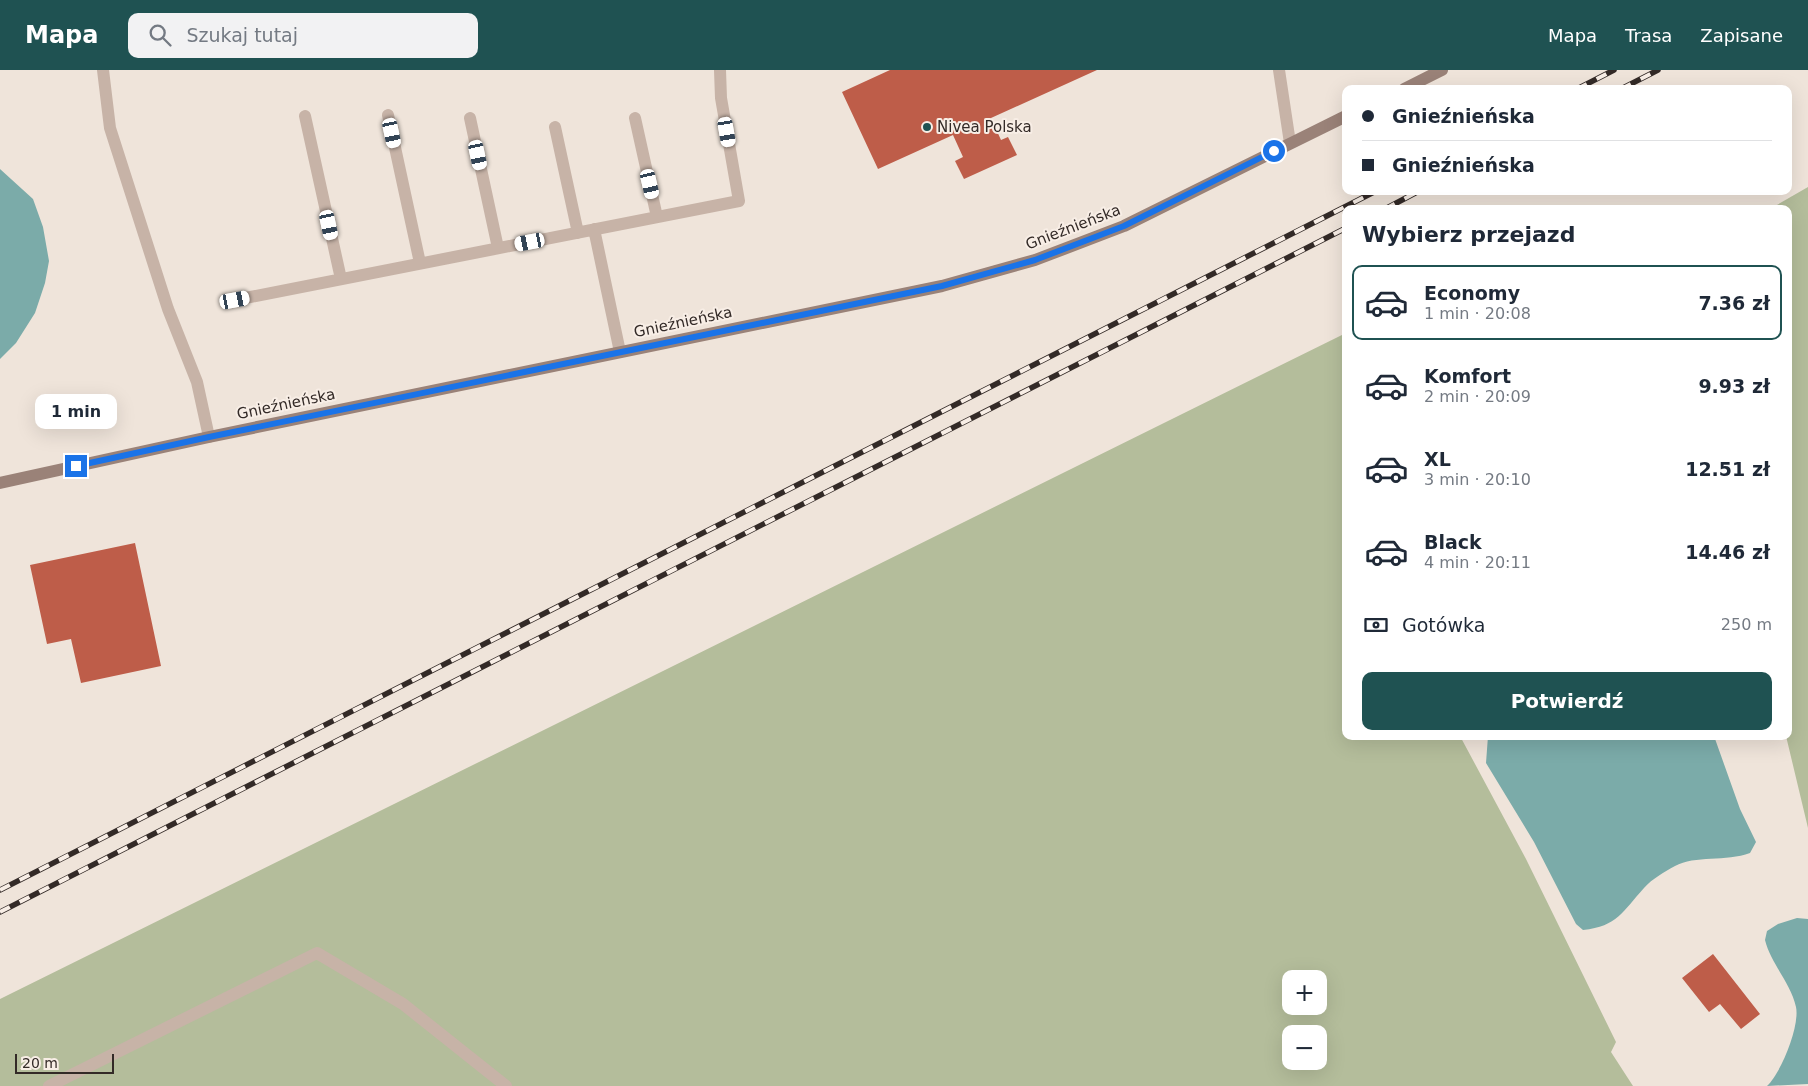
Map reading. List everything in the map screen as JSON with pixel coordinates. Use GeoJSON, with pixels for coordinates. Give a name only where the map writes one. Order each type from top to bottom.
{"type":"FeatureCollection","features":[{"type":"Feature","properties":{"kind":"street"},"geometry":{"type":"LineString","coordinates":[[1412,85],[1442,70]]}},
{"type":"Feature","properties":{"kind":"street","name":"Gnieźnieńska"},"geometry":{"type":"LineString","coordinates":[[0,484],[209,437],[942,286],[1035,260],[1124,226],[1342,118]]}},
{"type":"Feature","properties":{"kind":"lane"},"geometry":{"type":"LineString","coordinates":[[103,70],[110,128],[168,309],[197,382],[209,437]]}},
{"type":"Feature","properties":{"kind":"lane"},"geometry":{"type":"LineString","coordinates":[[235,300],[740,201],[721,98],[720,70]]}},
{"type":"Feature","properties":{"kind":"lane"},"geometry":{"type":"LineString","coordinates":[[1279,70],[1290,143]]}},
{"type":"Feature","properties":{"kind":"lane"},"geometry":{"type":"LineString","coordinates":[[388,115],[420,263]]}},
{"type":"Feature","properties":{"kind":"lane"},"geometry":{"type":"LineString","coordinates":[[305,116],[340,279]]}},
{"type":"Feature","properties":{"kind":"lane"},"geometry":{"type":"LineString","coordinates":[[470,118],[498,248]]}},
{"type":"Feature","properties":{"kind":"lane"},"geometry":{"type":"LineString","coordinates":[[635,118],[657,217]]}},
{"type":"Feature","properties":{"kind":"lane"},"geometry":{"type":"LineString","coordinates":[[555,127],[578,233]]}},
{"type":"Feature","properties":{"kind":"lane"},"geometry":{"type":"LineString","coordinates":[[594,229],[620,352]]}},
{"type":"Feature","properties":{"kind":"lane"},"geometry":{"type":"LineString","coordinates":[[49,1086],[317,953],[403,1004],[506,1086]]}},
{"type":"Feature","properties":{"kind":"green space"},"geometry":{"type":"Polygon","coordinates":[[[1808,187],[1808,828],[1787,740],[1792,740],[1792,205],[1777,205],[1808,187]]]}},
{"type":"Feature","properties":{"kind":"green space"},"geometry":{"type":"Polygon","coordinates":[[[1342,335],[1342,740],[1462,740],[1526,859],[1616,1042],[1611,1052],[1633,1086],[0,1086],[0,999],[1342,335]]]}},
{"type":"Feature","properties":{"kind":"water"},"geometry":{"type":"Polygon","coordinates":[[[0,169],[33,199],[43,227],[49,261],[45,283],[35,313],[16,343],[0,359],[0,169]]]}},
{"type":"Feature","properties":{"kind":"water"},"geometry":{"type":"Polygon","coordinates":[[[1488,740],[1715,740],[1740,809],[1756,842],[1750,853],[1741,856],[1692,861],[1675,866],[1662,873],[1644,888],[1624,911],[1612,921],[1595,928],[1583,930],[1576,924],[1534,842],[1486,763],[1488,740]]]}},
{"type":"Feature","properties":{"kind":"water"},"geometry":{"type":"Polygon","coordinates":[[[1797,918],[1808,919],[1808,1084],[1767,1086],[1778,1071],[1788,1049],[1795,1026],[1796,1007],[1790,990],[1765,940],[1767,931],[1778,924],[1797,918]]]}},
{"type":"Feature","properties":{"kind":"building","name":"Nivea Polska"},"geometry":{"type":"Polygon","coordinates":[[[890,70],[1097,70],[991,118],[1001,140],[1008,137],[1017,155],[964,179],[955,161],[963,157],[953,135],[878,169],[842,92],[890,70]]]}},
{"type":"Feature","properties":{"kind":"building"},"geometry":{"type":"Polygon","coordinates":[[[135,543],[161,666],[81,683],[71,639],[47,644],[30,565],[135,543]]]}},
{"type":"Feature","properties":{"kind":"building"},"geometry":{"type":"Polygon","coordinates":[[[1713,954],[1760,1014],[1741,1029],[1720,1004],[1709,1012],[1682,978],[1713,954]]]}},
{"type":"Feature","properties":{"kind":"railway"},"geometry":{"type":"LineString","coordinates":[[1585,85],[1614,70]]}},
{"type":"Feature","properties":{"kind":"railway"},"geometry":{"type":"LineString","coordinates":[[1629,85],[1658,70]]}},
{"type":"Feature","properties":{"kind":"railway"},"geometry":{"type":"LineString","coordinates":[[1348,205],[1368,195]]}},
{"type":"Feature","properties":{"kind":"railway"},"geometry":{"type":"LineString","coordinates":[[1393,205],[1411,195]]}},
{"type":"Feature","properties":{"kind":"railway"},"geometry":{"type":"LineString","coordinates":[[0,890],[1342,208]]}},
{"type":"Feature","properties":{"kind":"railway"},"geometry":{"type":"LineString","coordinates":[[0,912],[1342,230]]}},
{"type":"Feature","properties":{"kind":"place","name":"Nivea Polska"},"geometry":{"type":"Point","coordinates":[927,127]}},
{"type":"Feature","properties":{"kind":"route"},"geometry":{"type":"LineString","coordinates":[[76,466],[942,286],[1035,260],[1124,226],[1274,151]]}}]}
